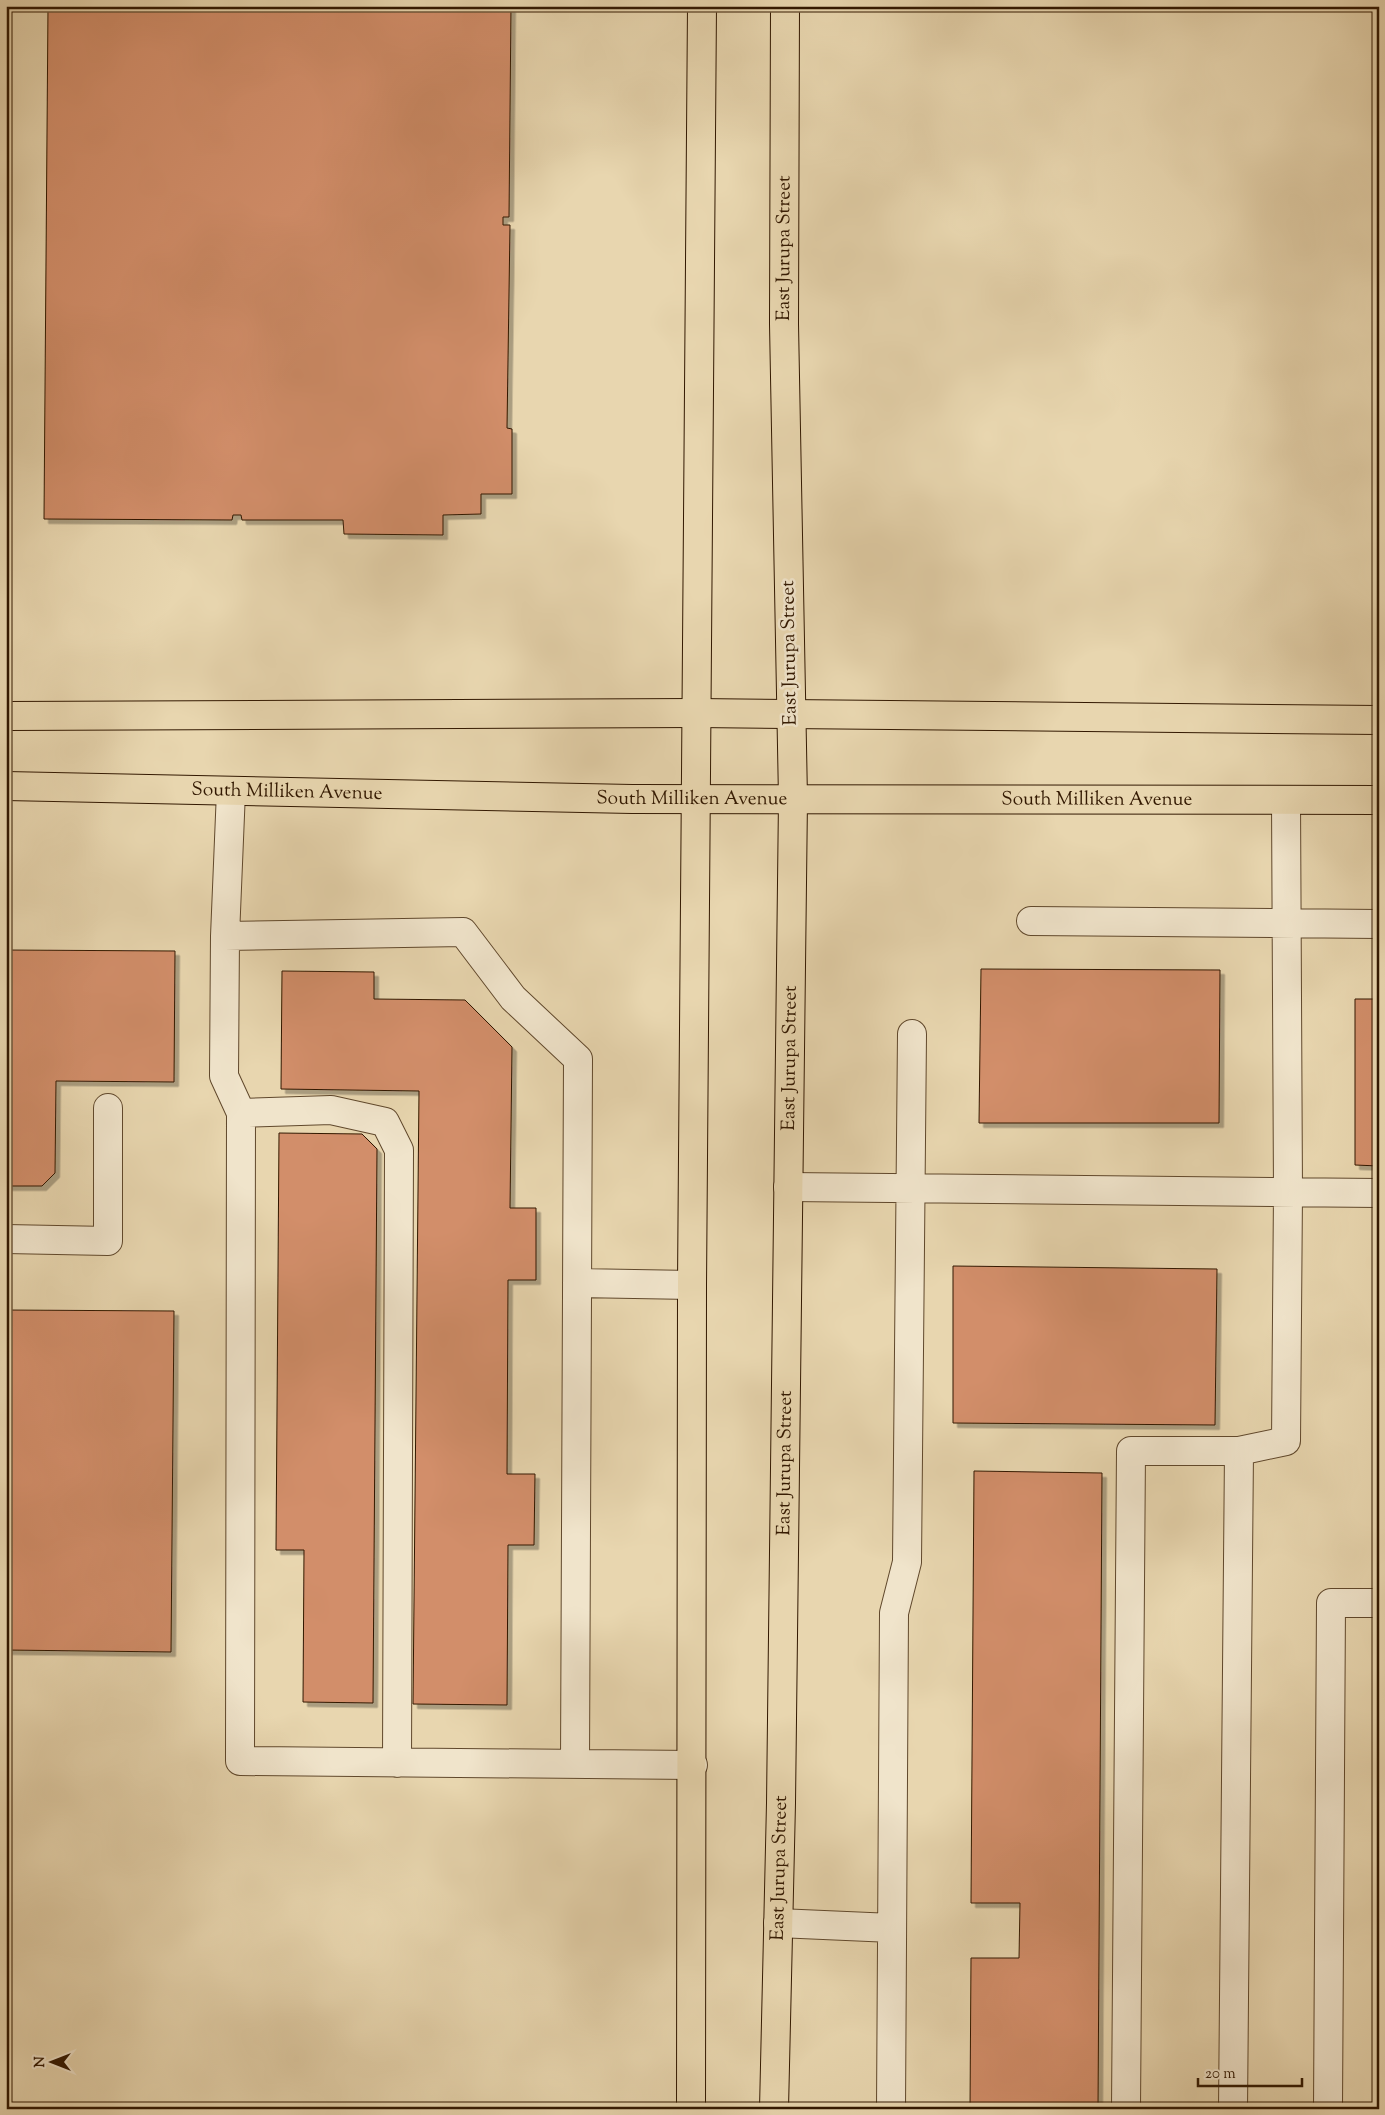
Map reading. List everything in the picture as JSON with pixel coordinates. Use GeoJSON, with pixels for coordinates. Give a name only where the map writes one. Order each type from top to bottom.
{"type":"FeatureCollection","features":[{"type":"Feature","properties":{"kind":"main road"},"geometry":{"type":"LineString","coordinates":[[691,2109],[693,1765],[692,1284],[702,6]]}},
{"type":"Feature","properties":{"kind":"main road","name":"East Jurupa Street"},"geometry":{"type":"LineString","coordinates":[[774,2109],[793,799],[784,324],[785,6]]}},
{"type":"Feature","properties":{"kind":"main road"},"geometry":{"type":"LineString","coordinates":[[6,716],[697,713],[1379,720]]}},
{"type":"Feature","properties":{"kind":"main road","name":"South Milliken Avenue"},"geometry":{"type":"LineString","coordinates":[[6,786],[696,799],[1379,800]]}},
{"type":"Feature","properties":{"kind":"lane"},"geometry":{"type":"LineString","coordinates":[[231,791],[224,936],[224,1076],[241,1113],[240,1761],[693,1765]]}},
{"type":"Feature","properties":{"kind":"lane"},"geometry":{"type":"LineString","coordinates":[[1126,2109],[1131,1451],[1239,1451],[1286,1441],[1288,1192],[1286,800]]}},
{"type":"Feature","properties":{"kind":"lane"},"geometry":{"type":"LineString","coordinates":[[1031,921],[1379,924]]}},
{"type":"Feature","properties":{"kind":"lane"},"geometry":{"type":"LineString","coordinates":[[224,936],[463,932],[513,998],[578,1059],[575,1764]]}},
{"type":"Feature","properties":{"kind":"lane"},"geometry":{"type":"LineString","coordinates":[[891,2109],[894,1613],[907,1562],[912,1034]]}},
{"type":"Feature","properties":{"kind":"lane"},"geometry":{"type":"LineString","coordinates":[[6,1239],[108,1241],[108,1108]]}},
{"type":"Feature","properties":{"kind":"lane"},"geometry":{"type":"LineString","coordinates":[[241,1113],[331,1110],[385,1122],[399,1150],[397,1763]]}},
{"type":"Feature","properties":{"kind":"lane"},"geometry":{"type":"LineString","coordinates":[[788,1187],[1379,1193]]}},
{"type":"Feature","properties":{"kind":"lane"},"geometry":{"type":"LineString","coordinates":[[577,1283],[692,1284]]}},
{"type":"Feature","properties":{"kind":"lane"},"geometry":{"type":"LineString","coordinates":[[1233,2109],[1239,1451]]}},
{"type":"Feature","properties":{"kind":"lane"},"geometry":{"type":"LineString","coordinates":[[1328,2109],[1331,1603],[1379,1603]]}},
{"type":"Feature","properties":{"kind":"lane"},"geometry":{"type":"LineString","coordinates":[[778,1923],[892,1928]]}},
{"type":"Feature","properties":{"kind":"building"},"geometry":{"type":"Polygon","coordinates":[[[48,6],[511,6],[509,217],[503,217],[503,225],[510,225],[507,428],[512,429],[512,494],[481,494],[481,514],[443,515],[443,535],[344,534],[343,520],[242,520],[241,515],[233,515],[232,520],[44,519],[48,6]]]}},
{"type":"Feature","properties":{"kind":"building"},"geometry":{"type":"Polygon","coordinates":[[[6,950],[175,951],[174,1082],[56,1081],[55,1173],[42,1186],[6,1186],[6,950]]]}},
{"type":"Feature","properties":{"kind":"building"},"geometry":{"type":"Polygon","coordinates":[[[981,969],[1220,970],[1219,1123],[979,1123],[981,969]]]}},
{"type":"Feature","properties":{"kind":"building"},"geometry":{"type":"Polygon","coordinates":[[[282,971],[374,972],[374,999],[465,1000],[512,1047],[510,1208],[536,1208],[536,1280],[508,1280],[507,1474],[535,1474],[534,1545],[508,1545],[507,1705],[413,1704],[419,1091],[281,1089],[282,971]]]}},
{"type":"Feature","properties":{"kind":"building"},"geometry":{"type":"Polygon","coordinates":[[[1355,999],[1379,999],[1379,1166],[1355,1165],[1355,999]]]}},
{"type":"Feature","properties":{"kind":"building"},"geometry":{"type":"Polygon","coordinates":[[[279,1133],[362,1134],[377,1149],[373,1703],[303,1702],[304,1550],[276,1550],[279,1133]]]}},
{"type":"Feature","properties":{"kind":"building"},"geometry":{"type":"Polygon","coordinates":[[[953,1266],[1217,1269],[1215,1425],[953,1423],[953,1266]]]}},
{"type":"Feature","properties":{"kind":"building"},"geometry":{"type":"Polygon","coordinates":[[[6,1310],[174,1311],[171,1652],[6,1650],[6,1310]]]}},
{"type":"Feature","properties":{"kind":"building"},"geometry":{"type":"Polygon","coordinates":[[[974,1471],[1102,1473],[1098,2109],[970,2109],[971,1958],[1019,1958],[1020,1903],[971,1903],[974,1471]]]}}]}
